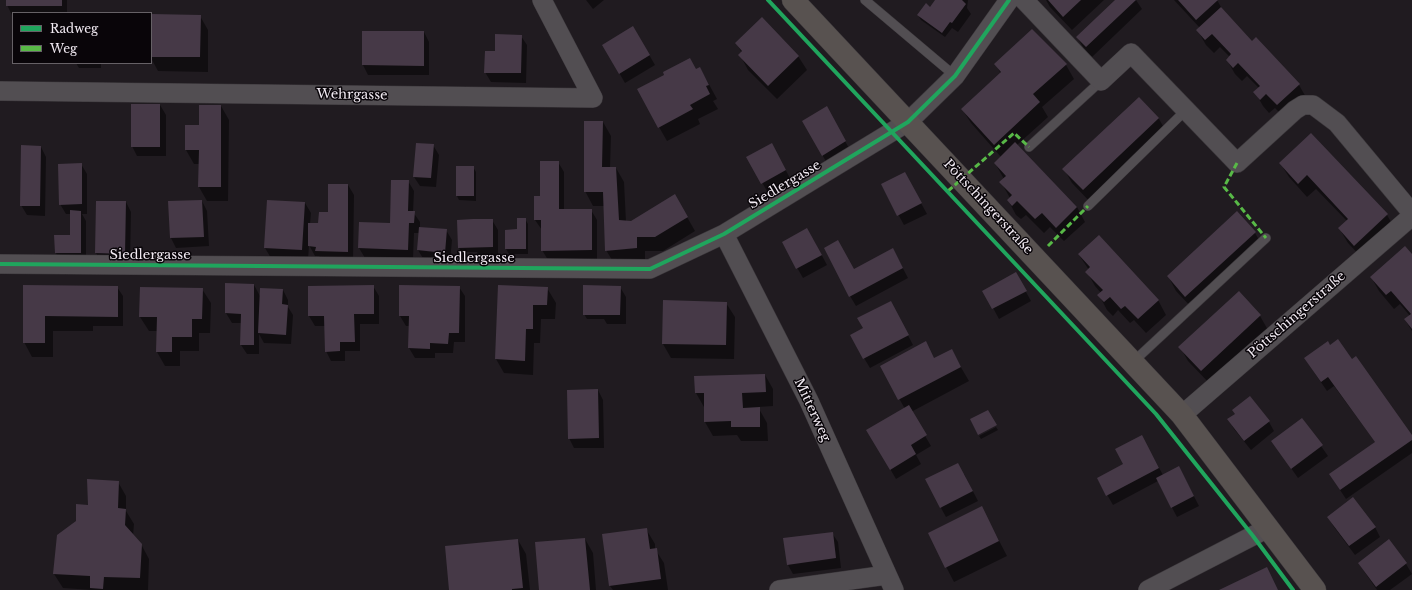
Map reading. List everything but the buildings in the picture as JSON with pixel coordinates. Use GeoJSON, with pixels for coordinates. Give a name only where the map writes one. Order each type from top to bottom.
{"type":"FeatureCollection","features":[{"type":"Feature","properties":{"kind":"main road","name":"Pöttschingerstraße"},"geometry":{"type":"LineString","coordinates":[[793,0],[1182,415],[1315,590]]}},
{"type":"Feature","properties":{"kind":"street","name":"Wehrgasse"},"geometry":{"type":"LineString","coordinates":[[0,91],[593,98],[542,0]]}},
{"type":"Feature","properties":{"kind":"street","name":"Siedlergasse"},"geometry":{"type":"LineString","coordinates":[[0,264],[650,269],[724,234],[908,122],[954,76],[1009,0]]}},
{"type":"Feature","properties":{"kind":"street"},"geometry":{"type":"LineString","coordinates":[[1024,0],[1101,81]]}},
{"type":"Feature","properties":{"kind":"street","name":"Pöttschingerstraße"},"geometry":{"type":"LineString","coordinates":[[1101,81],[1131,53],[1237,163],[1295,110],[1303,105],[1313,105],[1337,124],[1387,182],[1412,214],[1182,415]]}},
{"type":"Feature","properties":{"kind":"street","name":"Mitterweg"},"geometry":{"type":"LineString","coordinates":[[724,234],[809,401],[890,582]]}},
{"type":"Feature","properties":{"kind":"street"},"geometry":{"type":"LineString","coordinates":[[1148,590],[1268,528]]}},
{"type":"Feature","properties":{"kind":"street"},"geometry":{"type":"LineString","coordinates":[[780,590],[890,582]]}},
{"type":"Feature","properties":{"kind":"lane"},"geometry":{"type":"LineString","coordinates":[[865,0],[954,76]]}},
{"type":"Feature","properties":{"kind":"lane"},"geometry":{"type":"LineString","coordinates":[[1029,147],[1101,81]]}},
{"type":"Feature","properties":{"kind":"lane"},"geometry":{"type":"LineString","coordinates":[[1088,206],[1186,110]]}},
{"type":"Feature","properties":{"kind":"lane"},"geometry":{"type":"LineString","coordinates":[[1133,362],[1266,238]]}},
{"type":"Feature","properties":{"kind":"marked path"},"geometry":{"type":"LineString","coordinates":[[948,191],[1014,133],[1029,147]]}},
{"type":"Feature","properties":{"kind":"marked path"},"geometry":{"type":"LineString","coordinates":[[1237,163],[1224,187],[1266,238]]}},
{"type":"Feature","properties":{"kind":"marked path"},"geometry":{"type":"LineString","coordinates":[[1048,246],[1088,206]]}},
{"type":"Feature","properties":{"kind":"cycle path"},"geometry":{"type":"LineString","coordinates":[[768,0],[1156,414],[1253,536],[1293,590]]}},
{"type":"Feature","properties":{"kind":"cycle path"},"geometry":{"type":"LineString","coordinates":[[0,264],[650,269],[724,234],[908,122],[955,76],[1009,0]]}}]}
